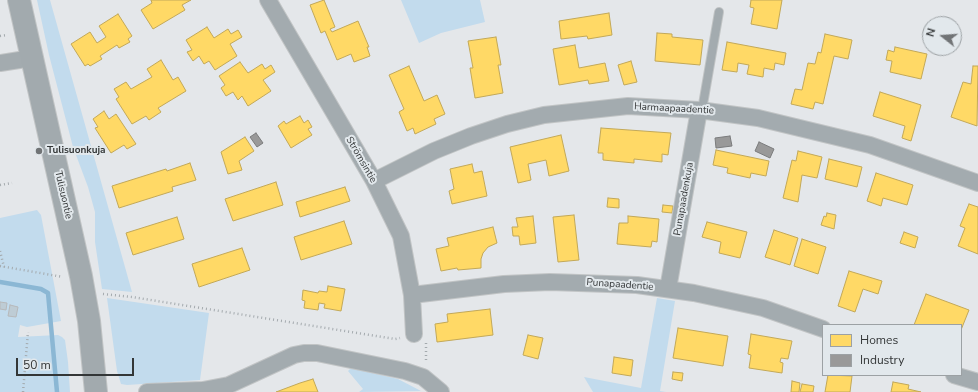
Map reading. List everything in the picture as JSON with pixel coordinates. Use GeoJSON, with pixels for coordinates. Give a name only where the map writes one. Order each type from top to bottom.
{"type":"FeatureCollection","features":[{"type":"Feature","properties":{"kind":"main road","name":"Tulisuontie"},"geometry":{"type":"LineString","coordinates":[[20,0],[81,276],[89,321],[96,392]]}},
{"type":"Feature","properties":{"kind":"street","name":"Strömsintie"},"geometry":{"type":"LineString","coordinates":[[268,0],[374,181],[401,236],[412,294],[414,334]]}},
{"type":"Feature","properties":{"kind":"street"},"geometry":{"type":"LineString","coordinates":[[0,63],[32,58]]}},
{"type":"Feature","properties":{"kind":"street","name":"Harmaapaadentie"},"geometry":{"type":"LineString","coordinates":[[374,181],[471,136],[507,124],[544,115],[628,106],[700,110],[758,118],[870,145],[978,183]]}},
{"type":"Feature","properties":{"kind":"street","name":"Punapaadenkuja"},"geometry":{"type":"LineString","coordinates":[[668,289],[700,110]]}},
{"type":"Feature","properties":{"kind":"street","name":"Punapaadentie"},"geometry":{"type":"LineString","coordinates":[[412,294],[504,284],[550,282],[637,285],[719,298],[763,308],[822,329]]}},
{"type":"Feature","properties":{"kind":"street"},"geometry":{"type":"LineString","coordinates":[[147,392],[203,390],[229,385],[294,355],[304,353],[317,353],[405,371],[423,377],[441,392]]}},
{"type":"Feature","properties":{"kind":"street"},"geometry":{"type":"LineString","coordinates":[[957,376],[978,382]]}},
{"type":"Feature","properties":{"kind":"lane"},"geometry":{"type":"LineString","coordinates":[[700,110],[719,12]]}},
{"type":"Feature","properties":{"kind":"path"},"geometry":{"type":"LineString","coordinates":[[0,36],[7,35]]}},
{"type":"Feature","properties":{"kind":"path"},"geometry":{"type":"LineString","coordinates":[[0,185],[12,183]]}},
{"type":"Feature","properties":{"kind":"path"},"geometry":{"type":"LineString","coordinates":[[0,251],[4,267]]}},
{"type":"Feature","properties":{"kind":"path"},"geometry":{"type":"LineString","coordinates":[[0,266],[60,276]]}},
{"type":"Feature","properties":{"kind":"path"},"geometry":{"type":"LineString","coordinates":[[100,294],[140,298],[395,339],[414,334]]}},
{"type":"Feature","properties":{"kind":"path"},"geometry":{"type":"LineString","coordinates":[[23,392],[28,332]]}},
{"type":"Feature","properties":{"kind":"shaded area"},"geometry":{"type":"Polygon","coordinates":[[[37,0],[50,0],[132,292],[102,289],[95,242],[95,212],[88,187],[73,147],[49,55],[37,0]]]}},
{"type":"Feature","properties":{"kind":"shaded area"},"geometry":{"type":"Polygon","coordinates":[[[401,0],[480,0],[485,22],[441,33],[419,43],[401,0]]]}},
{"type":"Feature","properties":{"kind":"shaded area"},"geometry":{"type":"Polygon","coordinates":[[[37,210],[41,215],[61,321],[27,327],[20,325],[18,337],[58,335],[65,340],[70,392],[0,392],[0,218],[37,210]]]}},
{"type":"Feature","properties":{"kind":"shaded area"},"geometry":{"type":"Polygon","coordinates":[[[107,298],[209,313],[200,380],[127,385],[121,384],[117,371],[107,298]]]}},
{"type":"Feature","properties":{"kind":"shaded area"},"geometry":{"type":"Polygon","coordinates":[[[657,298],[675,301],[660,391],[666,392],[593,392],[584,377],[641,388],[657,298]]]}},
{"type":"Feature","properties":{"kind":"shaded area"},"geometry":{"type":"Polygon","coordinates":[[[351,368],[398,379],[421,391],[359,392],[363,389],[348,371],[351,368]]]}},
{"type":"Feature","properties":{"kind":"building: Homes"},"geometry":{"type":"Polygon","coordinates":[[[151,0],[191,0],[182,5],[185,10],[153,29],[141,10],[152,3],[151,0]]]}},
{"type":"Feature","properties":{"kind":"building: Homes"},"geometry":{"type":"Polygon","coordinates":[[[324,0],[335,27],[330,29],[332,32],[358,21],[369,47],[367,47],[370,56],[354,62],[351,54],[337,60],[325,31],[321,33],[310,5],[324,0]]]}},
{"type":"Feature","properties":{"kind":"building: Homes"},"geometry":{"type":"Polygon","coordinates":[[[751,0],[782,0],[777,29],[751,24],[754,8],[750,7],[751,0]]]}},
{"type":"Feature","properties":{"kind":"building: Homes"},"geometry":{"type":"Polygon","coordinates":[[[609,13],[612,35],[588,39],[587,36],[561,39],[559,21],[609,13]]]}},
{"type":"Feature","properties":{"kind":"building: Homes"},"geometry":{"type":"Polygon","coordinates":[[[118,14],[132,36],[128,39],[130,42],[119,48],[117,45],[100,56],[102,59],[90,66],[88,64],[85,66],[71,44],[90,32],[97,43],[106,37],[99,26],[118,14]]]}},
{"type":"Feature","properties":{"kind":"building: Homes"},"geometry":{"type":"Polygon","coordinates":[[[207,27],[214,38],[228,29],[231,34],[238,30],[242,37],[230,44],[237,56],[215,70],[209,61],[204,64],[199,56],[193,61],[187,52],[192,50],[186,40],[207,27]]]}},
{"type":"Feature","properties":{"kind":"building: Homes"},"geometry":{"type":"Polygon","coordinates":[[[657,33],[672,34],[672,37],[703,40],[700,65],[655,61],[657,33]]]}},
{"type":"Feature","properties":{"kind":"building: Homes"},"geometry":{"type":"Polygon","coordinates":[[[825,34],[852,40],[848,59],[834,56],[823,104],[815,102],[813,109],[791,104],[795,89],[802,90],[808,63],[815,64],[818,52],[821,53],[825,34]]]}},
{"type":"Feature","properties":{"kind":"building: Homes"},"geometry":{"type":"Polygon","coordinates":[[[496,37],[501,65],[498,65],[503,93],[475,98],[470,68],[473,68],[468,41],[496,37]]]}},
{"type":"Feature","properties":{"kind":"building: Homes"},"geometry":{"type":"Polygon","coordinates":[[[727,42],[786,53],[784,65],[775,63],[774,70],[764,68],[763,77],[747,74],[749,65],[738,63],[737,72],[722,70],[727,42]]]}},
{"type":"Feature","properties":{"kind":"building: Homes"},"geometry":{"type":"Polygon","coordinates":[[[575,45],[579,68],[605,63],[609,81],[589,84],[588,80],[559,85],[553,49],[575,45]]]}},
{"type":"Feature","properties":{"kind":"building: Homes"},"geometry":{"type":"Polygon","coordinates":[[[895,47],[922,53],[922,56],[927,56],[921,79],[890,72],[892,61],[886,60],[888,50],[894,52],[895,47]]]}},
{"type":"Feature","properties":{"kind":"building: Homes"},"geometry":{"type":"Polygon","coordinates":[[[161,60],[173,80],[178,77],[186,91],[158,108],[161,112],[149,120],[146,116],[132,124],[116,99],[119,97],[114,89],[126,82],[131,89],[152,77],[147,69],[161,60]]]}},
{"type":"Feature","properties":{"kind":"building: Homes"},"geometry":{"type":"Polygon","coordinates":[[[631,61],[637,82],[624,85],[618,65],[631,61]]]}},
{"type":"Feature","properties":{"kind":"building: Homes"},"geometry":{"type":"Polygon","coordinates":[[[240,62],[248,73],[262,64],[265,69],[271,65],[275,72],[263,80],[271,91],[248,106],[242,96],[238,100],[233,92],[226,96],[221,88],[225,85],[219,76],[240,62]]]}},
{"type":"Feature","properties":{"kind":"building: Homes"},"geometry":{"type":"Polygon","coordinates":[[[409,66],[424,101],[437,95],[445,114],[434,119],[436,124],[415,134],[413,128],[407,131],[399,112],[404,109],[389,75],[409,66]]]}},
{"type":"Feature","properties":{"kind":"building: Homes"},"geometry":{"type":"Polygon","coordinates":[[[973,66],[978,66],[977,126],[951,117],[963,82],[971,84],[973,66]]]}},
{"type":"Feature","properties":{"kind":"building: Homes"},"geometry":{"type":"Polygon","coordinates":[[[880,92],[921,105],[911,141],[902,138],[905,126],[873,116],[880,92]]]}},
{"type":"Feature","properties":{"kind":"building: Homes"},"geometry":{"type":"Polygon","coordinates":[[[104,111],[109,119],[116,114],[136,144],[127,149],[124,145],[111,153],[95,128],[98,127],[93,119],[104,111]]]}},
{"type":"Feature","properties":{"kind":"building: Homes"},"geometry":{"type":"Polygon","coordinates":[[[300,116],[304,123],[308,120],[312,127],[308,129],[312,135],[291,148],[278,126],[284,121],[286,124],[300,116]]]}},
{"type":"Feature","properties":{"kind":"building: Homes"},"geometry":{"type":"Polygon","coordinates":[[[601,128],[671,133],[668,155],[662,154],[662,162],[634,159],[634,163],[603,160],[603,153],[598,153],[601,128]]]}},
{"type":"Feature","properties":{"kind":"building: Homes"},"geometry":{"type":"Polygon","coordinates":[[[561,135],[569,171],[549,176],[546,160],[528,164],[531,180],[518,183],[510,147],[561,135]]]}},
{"type":"Feature","properties":{"kind":"building: Homes"},"geometry":{"type":"Polygon","coordinates":[[[245,137],[254,151],[239,161],[242,170],[228,174],[221,152],[245,137]]]}},
{"type":"Feature","properties":{"kind":"building: Homes"},"geometry":{"type":"Polygon","coordinates":[[[716,150],[769,161],[766,176],[751,173],[750,178],[727,173],[728,168],[713,165],[716,150]]]}},
{"type":"Feature","properties":{"kind":"building: Homes"},"geometry":{"type":"Polygon","coordinates":[[[798,151],[822,157],[817,178],[802,175],[798,202],[783,198],[792,160],[796,161],[798,151]]]}},
{"type":"Feature","properties":{"kind":"building: Homes"},"geometry":{"type":"Polygon","coordinates":[[[829,159],[862,167],[857,187],[825,179],[829,159]]]}},
{"type":"Feature","properties":{"kind":"building: Homes"},"geometry":{"type":"Polygon","coordinates":[[[190,163],[196,180],[172,187],[173,191],[119,208],[112,186],[190,163]]]}},
{"type":"Feature","properties":{"kind":"building: Homes"},"geometry":{"type":"Polygon","coordinates":[[[472,164],[474,173],[482,171],[487,196],[452,204],[449,191],[454,189],[450,169],[472,164]]]}},
{"type":"Feature","properties":{"kind":"building: Homes"},"geometry":{"type":"Polygon","coordinates":[[[876,173],[913,185],[907,205],[883,198],[881,206],[867,201],[876,173]]]}},
{"type":"Feature","properties":{"kind":"building: Homes"},"geometry":{"type":"Polygon","coordinates":[[[276,182],[283,205],[233,221],[225,199],[276,182]]]}},
{"type":"Feature","properties":{"kind":"building: Homes"},"geometry":{"type":"Polygon","coordinates":[[[345,187],[350,201],[300,217],[296,202],[345,187]]]}},
{"type":"Feature","properties":{"kind":"building: Homes"},"geometry":{"type":"Polygon","coordinates":[[[608,198],[619,199],[619,208],[607,207],[608,198]]]}},
{"type":"Feature","properties":{"kind":"building: Homes"},"geometry":{"type":"Polygon","coordinates":[[[969,204],[978,207],[978,254],[958,246],[965,228],[960,226],[969,204]]]}},
{"type":"Feature","properties":{"kind":"building: Homes"},"geometry":{"type":"Polygon","coordinates":[[[663,205],[673,206],[672,213],[662,212],[663,205]]]}},
{"type":"Feature","properties":{"kind":"building: Homes"},"geometry":{"type":"Polygon","coordinates":[[[827,213],[836,215],[834,229],[821,225],[824,216],[826,217],[827,213]]]}},
{"type":"Feature","properties":{"kind":"building: Homes"},"geometry":{"type":"Polygon","coordinates":[[[574,215],[579,260],[558,262],[553,217],[574,215]]]}},
{"type":"Feature","properties":{"kind":"building: Homes"},"geometry":{"type":"Polygon","coordinates":[[[533,216],[536,243],[520,245],[519,236],[513,236],[512,227],[518,227],[516,218],[533,216]]]}},
{"type":"Feature","properties":{"kind":"building: Homes"},"geometry":{"type":"Polygon","coordinates":[[[628,216],[659,219],[657,242],[652,241],[651,247],[617,244],[619,223],[628,223],[628,216]]]}},
{"type":"Feature","properties":{"kind":"building: Homes"},"geometry":{"type":"Polygon","coordinates":[[[177,217],[184,239],[133,255],[126,233],[177,217]]]}},
{"type":"Feature","properties":{"kind":"building: Homes"},"geometry":{"type":"Polygon","coordinates":[[[344,221],[352,244],[301,260],[294,237],[344,221]]]}},
{"type":"Feature","properties":{"kind":"building: Homes"},"geometry":{"type":"Polygon","coordinates":[[[707,222],[747,232],[740,258],[719,253],[721,242],[702,237],[707,222]]]}},
{"type":"Feature","properties":{"kind":"building: Homes"},"geometry":{"type":"Polygon","coordinates":[[[493,227],[497,243],[488,247],[483,253],[481,268],[458,270],[457,268],[441,271],[436,249],[449,246],[447,238],[493,227]]]}},
{"type":"Feature","properties":{"kind":"building: Homes"},"geometry":{"type":"Polygon","coordinates":[[[774,230],[798,238],[790,265],[765,257],[774,230]]]}},
{"type":"Feature","properties":{"kind":"building: Homes"},"geometry":{"type":"Polygon","coordinates":[[[904,232],[918,237],[915,248],[900,243],[904,232]]]}},
{"type":"Feature","properties":{"kind":"building: Homes"},"geometry":{"type":"Polygon","coordinates":[[[802,239],[826,247],[818,274],[794,266],[802,239]]]}},
{"type":"Feature","properties":{"kind":"building: Homes"},"geometry":{"type":"Polygon","coordinates":[[[242,248],[250,270],[199,287],[192,264],[242,248]]]}},
{"type":"Feature","properties":{"kind":"building: Homes"},"geometry":{"type":"Polygon","coordinates":[[[849,271],[882,281],[878,294],[863,289],[855,312],[838,306],[849,271]]]}},
{"type":"Feature","properties":{"kind":"building: Homes"},"geometry":{"type":"Polygon","coordinates":[[[328,286],[345,289],[341,311],[324,308],[325,304],[319,303],[318,310],[304,308],[305,301],[302,300],[303,290],[318,293],[319,291],[327,292],[328,286]]]}},
{"type":"Feature","properties":{"kind":"building: Homes"},"geometry":{"type":"Polygon","coordinates":[[[926,294],[969,310],[962,328],[962,324],[914,324],[926,294]]]}},
{"type":"Feature","properties":{"kind":"building: Homes"},"geometry":{"type":"Polygon","coordinates":[[[490,309],[493,335],[437,342],[435,324],[448,322],[447,314],[490,309]]]}},
{"type":"Feature","properties":{"kind":"building: Homes"},"geometry":{"type":"Polygon","coordinates":[[[678,328],[728,336],[723,366],[673,358],[678,328]]]}},
{"type":"Feature","properties":{"kind":"building: Homes"},"geometry":{"type":"Polygon","coordinates":[[[751,334],[792,341],[788,359],[781,358],[780,362],[783,363],[782,373],[749,368],[751,355],[748,354],[751,334]]]}},
{"type":"Feature","properties":{"kind":"building: Homes"},"geometry":{"type":"Polygon","coordinates":[[[528,335],[543,338],[538,359],[523,355],[528,335]]]}},
{"type":"Feature","properties":{"kind":"building: Homes"},"geometry":{"type":"Polygon","coordinates":[[[614,357],[633,360],[631,376],[612,373],[614,357]]]}},
{"type":"Feature","properties":{"kind":"building: Homes"},"geometry":{"type":"Polygon","coordinates":[[[673,372],[683,373],[682,381],[672,379],[673,372]]]}},
{"type":"Feature","properties":{"kind":"building: Homes"},"geometry":{"type":"Polygon","coordinates":[[[828,376],[852,376],[850,392],[825,392],[828,376]]]}},
{"type":"Feature","properties":{"kind":"building: Homes"},"geometry":{"type":"Polygon","coordinates":[[[313,379],[318,392],[276,392],[300,383],[313,379]]]}},
{"type":"Feature","properties":{"kind":"building: Homes"},"geometry":{"type":"Polygon","coordinates":[[[792,381],[800,383],[799,392],[791,392],[792,381]]]}},
{"type":"Feature","properties":{"kind":"building: Homes"},"geometry":{"type":"Polygon","coordinates":[[[893,382],[909,385],[908,389],[921,392],[891,392],[893,382]]]}},
{"type":"Feature","properties":{"kind":"building: Homes"},"geometry":{"type":"Polygon","coordinates":[[[802,384],[814,386],[813,392],[800,392],[802,384]]]}},
{"type":"Feature","properties":{"kind":"building: Industry"},"geometry":{"type":"Polygon","coordinates":[[[256,133],[263,143],[257,147],[250,137],[256,133]]]}},
{"type":"Feature","properties":{"kind":"building: Industry"},"geometry":{"type":"Polygon","coordinates":[[[730,136],[732,146],[716,148],[715,138],[730,136]]]}},
{"type":"Feature","properties":{"kind":"building: Industry"},"geometry":{"type":"Polygon","coordinates":[[[759,142],[774,149],[770,158],[755,151],[759,142]]]}},
{"type":"Feature","properties":{"kind":"building: Other"},"geometry":{"type":"Polygon","coordinates":[[[0,302],[7,303],[6,310],[0,309],[0,302]]]}},
{"type":"Feature","properties":{"kind":"building: Other"},"geometry":{"type":"Polygon","coordinates":[[[10,305],[18,307],[16,317],[8,316],[10,305]]]}},
{"type":"Feature","properties":{"kind":"waterway"},"geometry":{"type":"LineString","coordinates":[[0,282],[41,289],[48,293],[57,392]]}},
{"type":"Feature","properties":{"kind":"place","name":"Tulisuonkuja"},"geometry":{"type":"Point","coordinates":[39,151]}}]}
